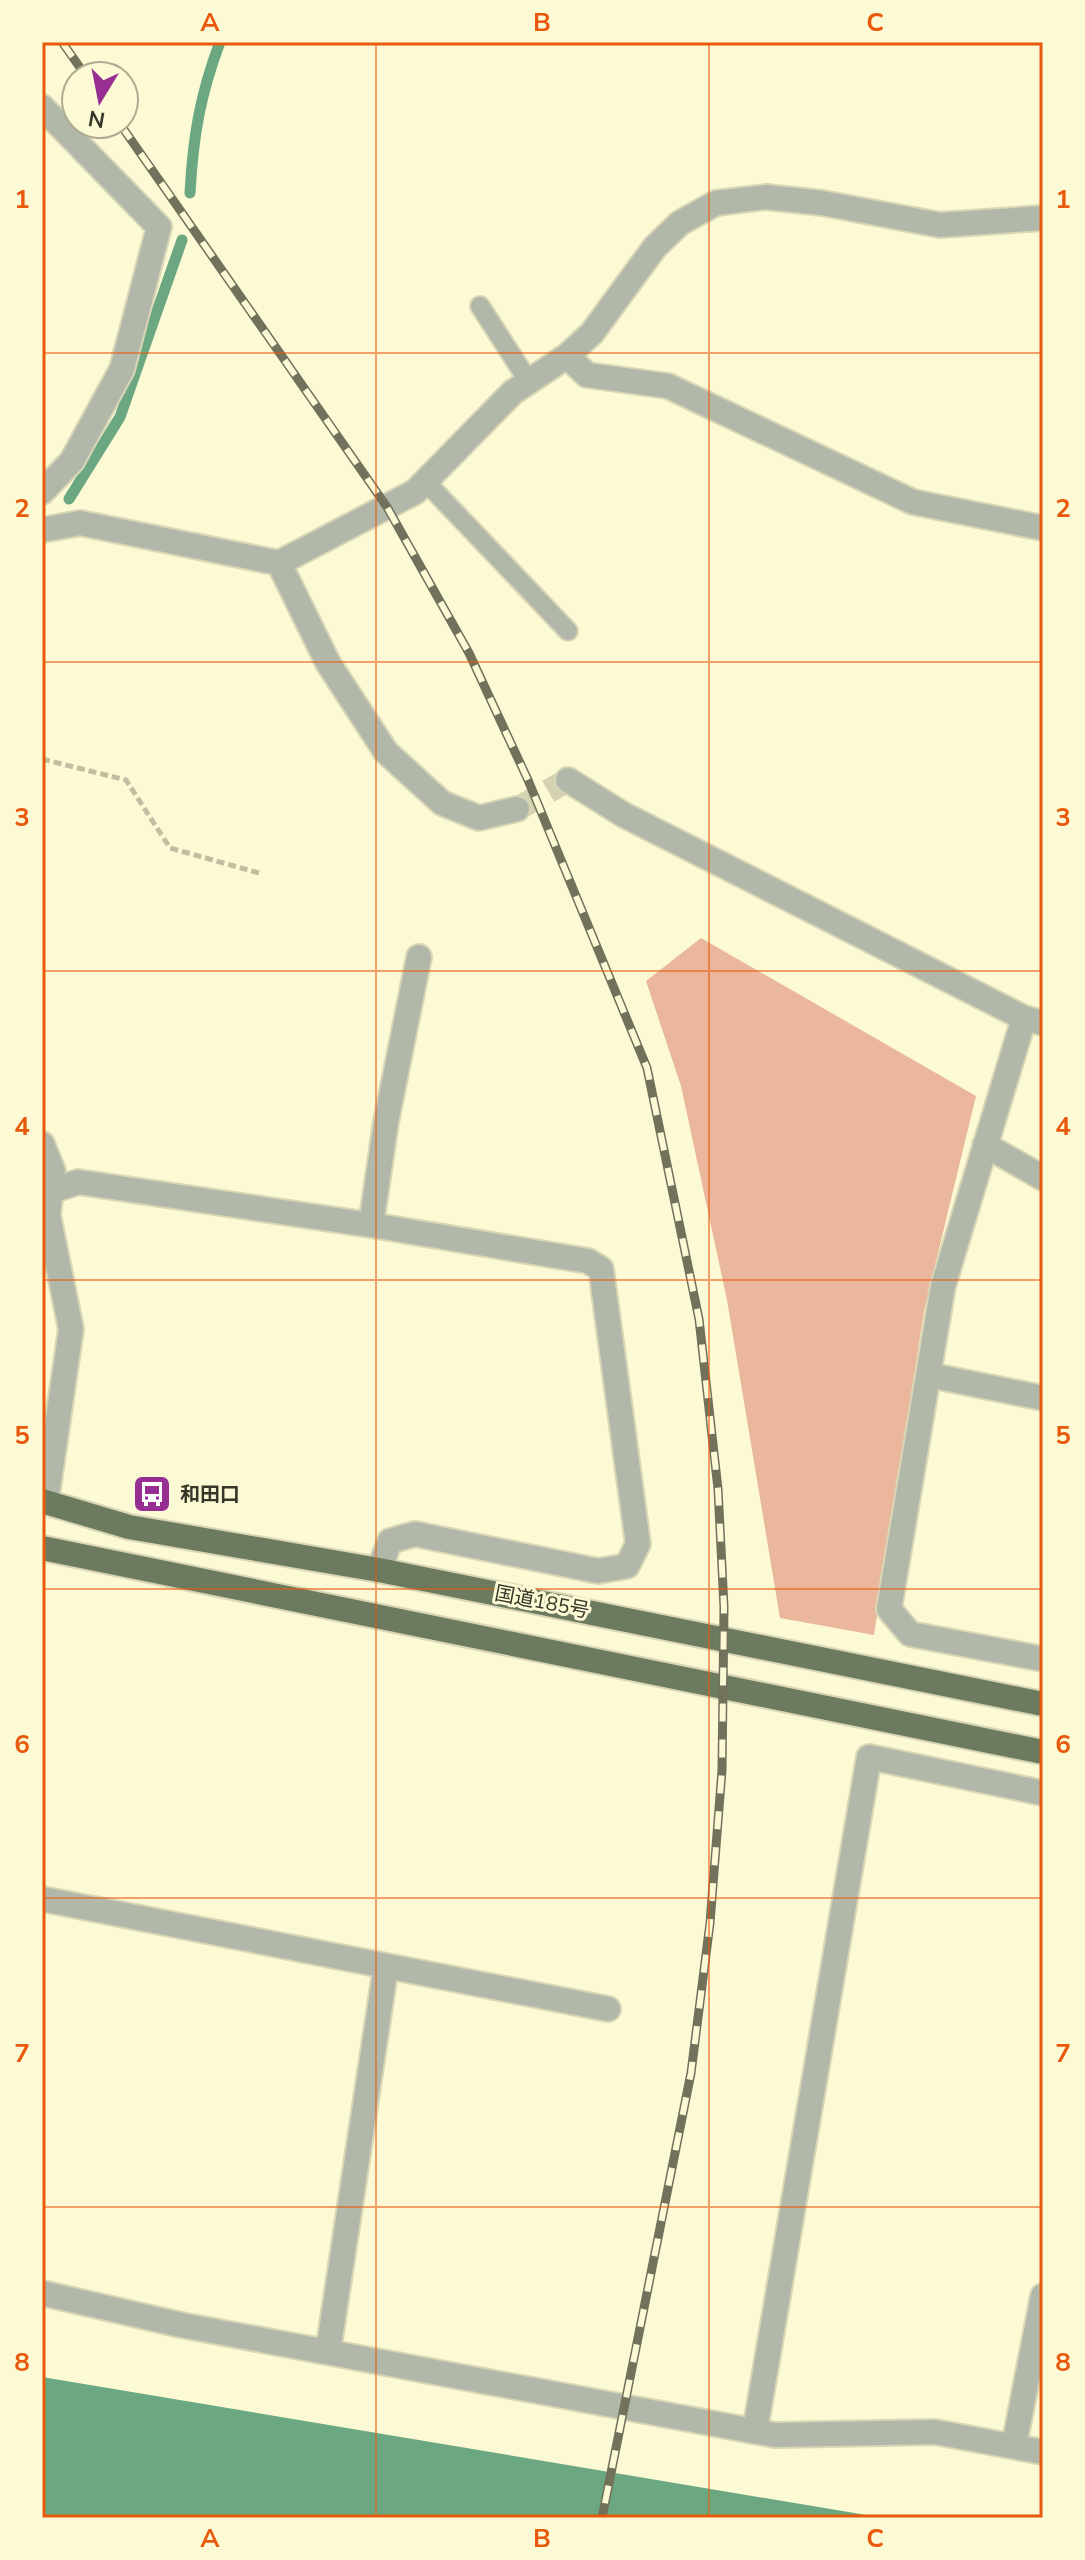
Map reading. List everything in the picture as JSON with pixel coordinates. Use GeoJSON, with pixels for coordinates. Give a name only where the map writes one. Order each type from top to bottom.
{"type":"FeatureCollection","features":[{"type":"Feature","properties":{"kind":"highway","name":"国道185号"},"geometry":{"type":"LineString","coordinates":[[44,1502],[129,1527],[379,1570],[1043,1704]]}},
{"type":"Feature","properties":{"kind":"highway"},"geometry":{"type":"LineString","coordinates":[[42,1548],[1043,1752]]}},
{"type":"Feature","properties":{"kind":"street"},"geometry":{"type":"LineString","coordinates":[[42,107],[159,227],[122,369],[72,461],[42,492]]}},
{"type":"Feature","properties":{"kind":"street"},"geometry":{"type":"LineString","coordinates":[[42,530],[80,523],[279,563],[415,492],[513,392],[567,356],[592,333],[655,247],[680,223],[716,203],[766,197],[822,203],[940,225],[1043,218]]}},
{"type":"Feature","properties":{"kind":"street"},"geometry":{"type":"LineString","coordinates":[[567,356],[587,375],[668,386],[913,502],[1043,528]]}},
{"type":"Feature","properties":{"kind":"street"},"geometry":{"type":"LineString","coordinates":[[279,563],[328,663],[386,752],[442,803],[479,818],[517,809]]}},
{"type":"Feature","properties":{"kind":"street"},"geometry":{"type":"LineString","coordinates":[[568,780],[624,815],[1033,1021],[985,1145],[943,1286],[889,1609],[910,1634],[1043,1659]]}},
{"type":"Feature","properties":{"kind":"street"},"geometry":{"type":"LineString","coordinates":[[371,1225],[386,1122],[419,957]]}},
{"type":"Feature","properties":{"kind":"street"},"geometry":{"type":"LineString","coordinates":[[42,1144],[53,1171],[47,1193],[48,1215],[71,1329],[44,1502]]}},
{"type":"Feature","properties":{"kind":"street"},"geometry":{"type":"LineString","coordinates":[[985,1145],[1043,1178]]}},
{"type":"Feature","properties":{"kind":"street"},"geometry":{"type":"LineString","coordinates":[[47,1193],[78,1182],[588,1261],[601,1269],[638,1544],[627,1566],[598,1571],[415,1534],[390,1541],[379,1570]]}},
{"type":"Feature","properties":{"kind":"street"},"geometry":{"type":"LineString","coordinates":[[929,1375],[1043,1398]]}},
{"type":"Feature","properties":{"kind":"street"},"geometry":{"type":"LineString","coordinates":[[755,2431],[869,1757],[1043,1793]]}},
{"type":"Feature","properties":{"kind":"street"},"geometry":{"type":"LineString","coordinates":[[42,1899],[608,2009]]}},
{"type":"Feature","properties":{"kind":"street"},"geometry":{"type":"LineString","coordinates":[[328,2352],[386,1966]]}},
{"type":"Feature","properties":{"kind":"street"},"geometry":{"type":"LineString","coordinates":[[42,2293],[181,2325],[775,2435],[935,2432],[1043,2452]]}},
{"type":"Feature","properties":{"kind":"street"},"geometry":{"type":"LineString","coordinates":[[1014,2446],[1043,2296]]}},
{"type":"Feature","properties":{"kind":"lane"},"geometry":{"type":"LineString","coordinates":[[480,306],[529,382]]}},
{"type":"Feature","properties":{"kind":"lane"},"geometry":{"type":"LineString","coordinates":[[425,481],[568,631]]}},
{"type":"Feature","properties":{"kind":"path"},"geometry":{"type":"LineString","coordinates":[[42,759],[126,780],[170,848],[259,873]]}},
{"type":"Feature","properties":{"kind":"shaded area"},"geometry":{"type":"Polygon","coordinates":[[[701,938],[976,1096],[924,1311],[874,1635],[780,1618],[727,1300],[681,1086],[646,981],[701,938]]]}},
{"type":"Feature","properties":{"kind":"shaded area"},"geometry":{"type":"Polygon","coordinates":[[[42,2377],[884,2518],[42,2518],[42,2377]]]}},
{"type":"Feature","properties":{"kind":"waterway"},"geometry":{"type":"LineString","coordinates":[[190,193],[199,116],[220,42]]}},
{"type":"Feature","properties":{"kind":"waterway"},"geometry":{"type":"LineString","coordinates":[[69,499],[120,417],[182,240]]}},
{"type":"Feature","properties":{"kind":"tunnel"},"geometry":{"type":"LineString","coordinates":[[517,809],[568,780]]}},
{"type":"Feature","properties":{"kind":"railway"},"geometry":{"type":"LineString","coordinates":[[62,42],[75,60]]}},
{"type":"Feature","properties":{"kind":"railway"},"geometry":{"type":"LineString","coordinates":[[131,140],[387,507],[469,653],[528,780],[647,1068],[699,1319],[718,1489],[724,1607],[722,1770],[710,1923],[691,2073],[602,2518]]}},
{"type":"Feature","properties":{"kind":"place","name":"和田口"},"geometry":{"type":"Point","coordinates":[152,1494]}}]}
